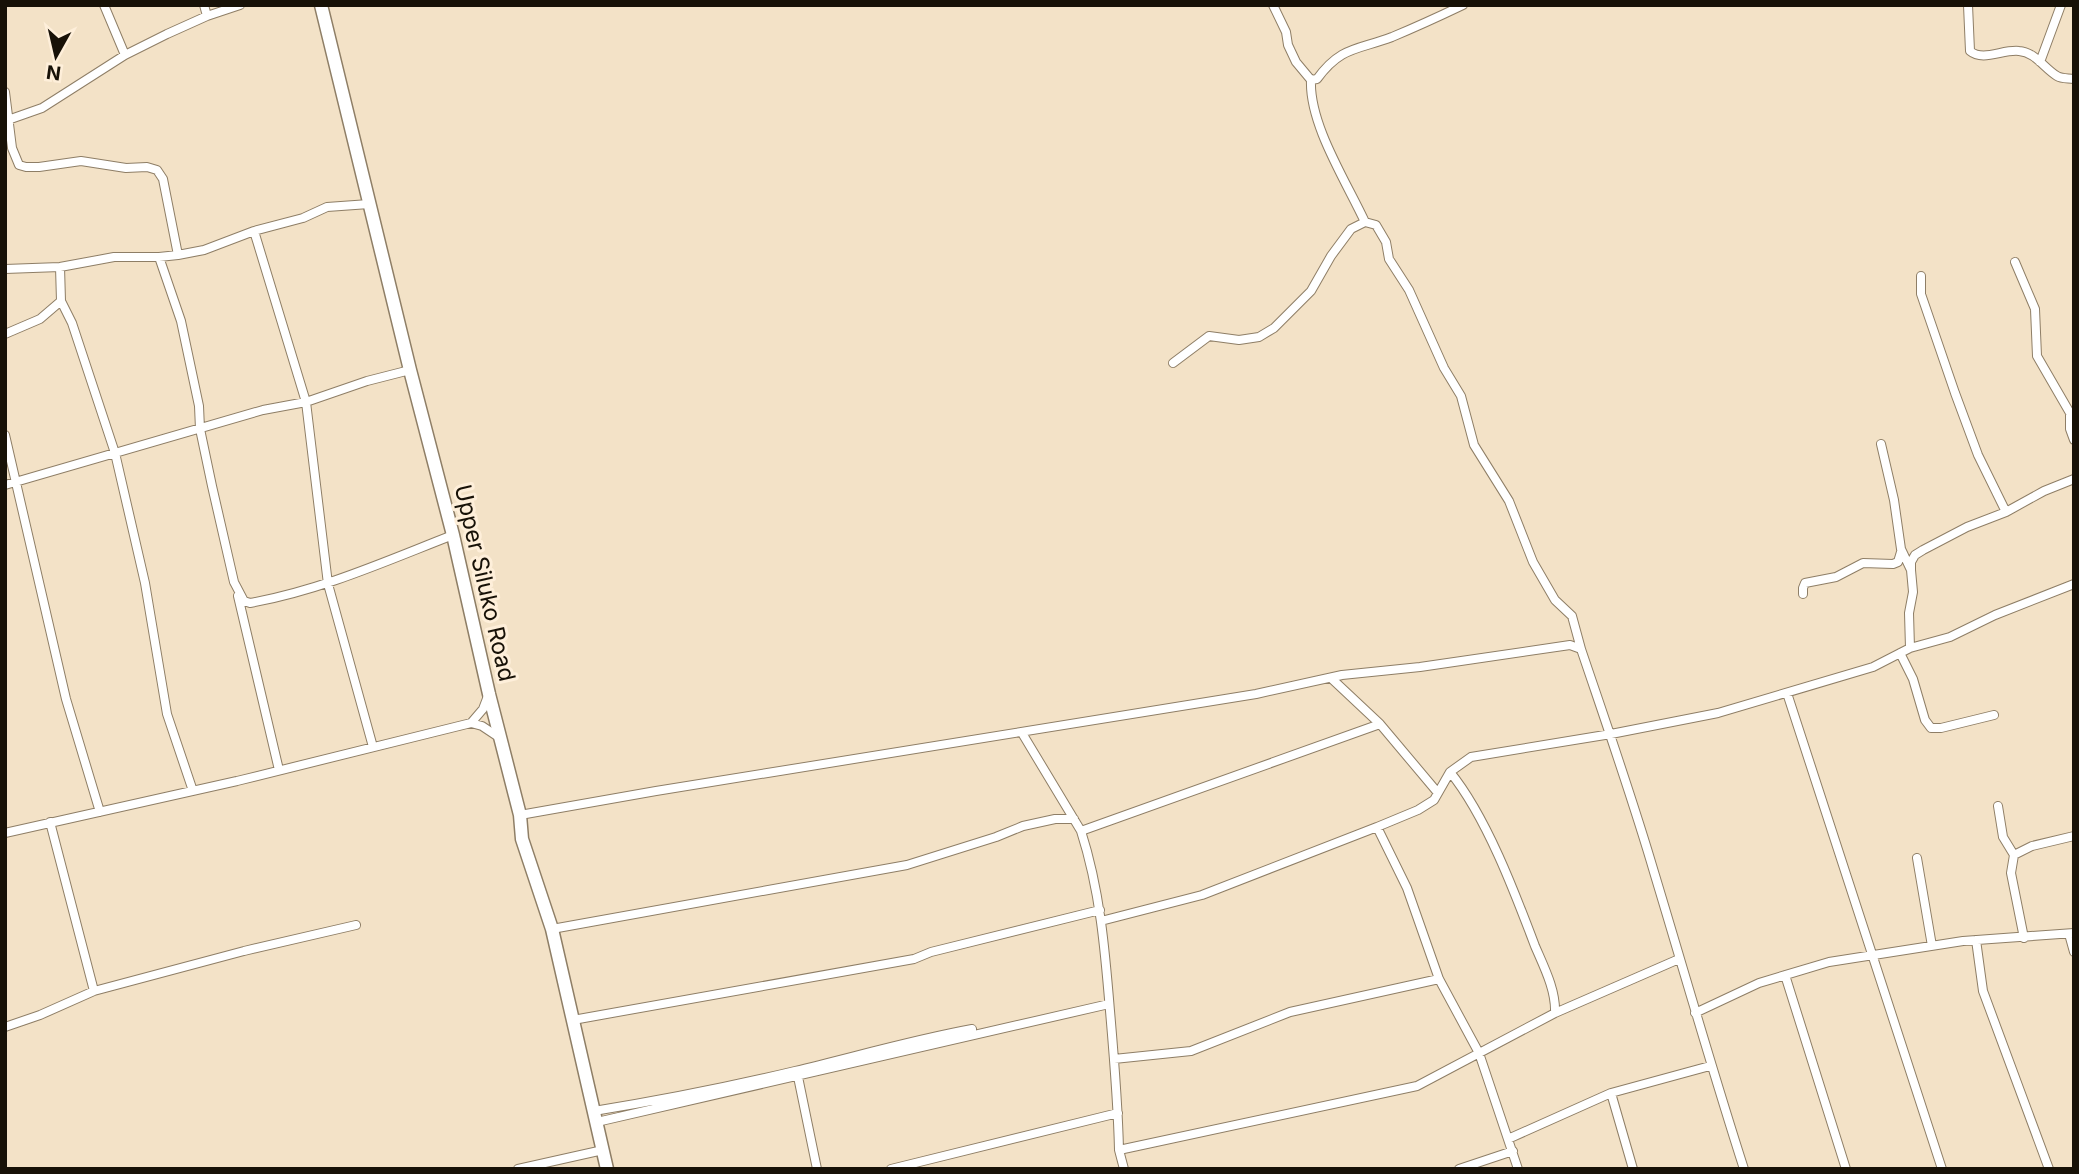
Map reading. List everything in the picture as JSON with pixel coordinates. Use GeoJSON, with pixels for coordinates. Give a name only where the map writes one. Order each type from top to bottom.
{"type":"FeatureCollection","features":[{"type":"Feature","properties":{"kind":"main road","name":"Upper Siluko Road"},"geometry":{"type":"LineString","coordinates":[[321,5],[453,535],[520,815],[522,839],[552,929],[607,1169]]}},
{"type":"Feature","properties":{"kind":"street"},"geometry":{"type":"LineString","coordinates":[[104,5],[125,55]]}},
{"type":"Feature","properties":{"kind":"street"},"geometry":{"type":"LineString","coordinates":[[204,5],[207,16]]}},
{"type":"Feature","properties":{"kind":"street"},"geometry":{"type":"LineString","coordinates":[[7,120],[42,108],[125,55],[207,16],[240,5]]}},
{"type":"Feature","properties":{"kind":"street"},"geometry":{"type":"LineString","coordinates":[[1273,5],[1296,62],[1311,80],[1310,97],[1318,125],[1365,222]]}},
{"type":"Feature","properties":{"kind":"street"},"geometry":{"type":"LineString","coordinates":[[1311,80],[1317,79],[1327,65],[1349,49],[1391,37],[1463,5]]}},
{"type":"Feature","properties":{"kind":"street"},"geometry":{"type":"LineString","coordinates":[[1968,5],[1970,51],[1974,55],[1980,57],[2021,50],[2029,53],[2059,77],[2074,79]]}},
{"type":"Feature","properties":{"kind":"street"},"geometry":{"type":"LineString","coordinates":[[2040,62],[2061,5]]}},
{"type":"Feature","properties":{"kind":"street"},"geometry":{"type":"LineString","coordinates":[[5,92],[7,120],[15,159],[19,165],[26,167],[81,161],[157,170],[163,179],[178,255]]}},
{"type":"Feature","properties":{"kind":"street"},"geometry":{"type":"LineString","coordinates":[[5,269],[60,267],[114,257],[178,255],[204,250],[332,206],[369,204]]}},
{"type":"Feature","properties":{"kind":"street"},"geometry":{"type":"LineString","coordinates":[[1173,363],[1209,336],[1239,340],[1259,337],[1274,328],[1311,291],[1331,256],[1351,229],[1365,222],[1376,225],[1386,242],[1389,259],[1409,290],[1444,368],[1461,396],[1475,445],[1505,492],[1532,562],[1555,600],[1572,616],[1611,734],[1710,1066],[1744,1169]]}},
{"type":"Feature","properties":{"kind":"street"},"geometry":{"type":"LineString","coordinates":[[254,231],[306,402],[328,584],[373,747]]}},
{"type":"Feature","properties":{"kind":"street"},"geometry":{"type":"LineString","coordinates":[[159,257],[181,321],[234,582],[279,770]]}},
{"type":"Feature","properties":{"kind":"street"},"geometry":{"type":"LineString","coordinates":[[2015,262],[2035,309],[2037,356],[2070,413],[2074,440]]}},
{"type":"Feature","properties":{"kind":"street"},"geometry":{"type":"LineString","coordinates":[[60,267],[61,302],[72,323],[115,453],[145,583],[167,714],[192,791]]}},
{"type":"Feature","properties":{"kind":"street"},"geometry":{"type":"LineString","coordinates":[[1921,276],[1921,294],[1955,393],[1978,454],[2006,512]]}},
{"type":"Feature","properties":{"kind":"street"},"geometry":{"type":"LineString","coordinates":[[5,334],[40,318],[61,302]]}},
{"type":"Feature","properties":{"kind":"street"},"geometry":{"type":"LineString","coordinates":[[5,485],[263,410],[306,402],[367,381],[411,370]]}},
{"type":"Feature","properties":{"kind":"street"},"geometry":{"type":"LineString","coordinates":[[5,435],[66,699],[100,812]]}},
{"type":"Feature","properties":{"kind":"street"},"geometry":{"type":"LineString","coordinates":[[1803,594],[1805,583],[1836,577],[1863,563],[1893,564],[1901,558],[1894,500],[1881,444]]}},
{"type":"Feature","properties":{"kind":"street"},"geometry":{"type":"LineString","coordinates":[[1910,648],[1909,613],[1913,593],[1911,562],[1915,555],[1967,527],[2006,512],[2044,491],[2074,479]]}},
{"type":"Feature","properties":{"kind":"street"},"geometry":{"type":"LineString","coordinates":[[234,582],[244,601],[250,603],[302,592],[453,535]]}},
{"type":"Feature","properties":{"kind":"street"},"geometry":{"type":"LineString","coordinates":[[1901,552],[1911,570]]}},
{"type":"Feature","properties":{"kind":"street"},"geometry":{"type":"LineString","coordinates":[[1101,921],[1202,894],[1418,810],[1434,800],[1450,772],[1471,757],[1718,713],[1873,667],[1910,648],[1950,637],[1995,615],[2074,584]]}},
{"type":"Feature","properties":{"kind":"street"},"geometry":{"type":"LineString","coordinates":[[520,815],[1256,694],[1331,678],[1570,645],[1581,649]]}},
{"type":"Feature","properties":{"kind":"street"},"geometry":{"type":"LineString","coordinates":[[1900,653],[1913,679],[1925,720],[1931,727],[1941,728],[1994,715]]}},
{"type":"Feature","properties":{"kind":"street"},"geometry":{"type":"LineString","coordinates":[[1331,678],[1380,724],[1438,793]]}},
{"type":"Feature","properties":{"kind":"street"},"geometry":{"type":"LineString","coordinates":[[1787,693],[1942,1169]]}},
{"type":"Feature","properties":{"kind":"street"},"geometry":{"type":"LineString","coordinates":[[471,723],[483,709],[489,694]]}},
{"type":"Feature","properties":{"kind":"street"},"geometry":{"type":"LineString","coordinates":[[5,833],[471,723],[482,726],[501,738]]}},
{"type":"Feature","properties":{"kind":"street"},"geometry":{"type":"LineString","coordinates":[[1081,831],[1380,724]]}},
{"type":"Feature","properties":{"kind":"street"},"geometry":{"type":"LineString","coordinates":[[1021,733],[1081,831],[1092,865],[1100,910],[1114,1059],[1119,1150],[1124,1169]]}},
{"type":"Feature","properties":{"kind":"street"},"geometry":{"type":"LineString","coordinates":[[1450,772],[1478,814],[1523,914],[1549,983],[1555,1013]]}},
{"type":"Feature","properties":{"kind":"street"},"geometry":{"type":"LineString","coordinates":[[1998,806],[2003,837],[2014,855],[2011,873],[2024,938]]}},
{"type":"Feature","properties":{"kind":"street"},"geometry":{"type":"LineString","coordinates":[[552,929],[907,865],[1023,826],[1055,819],[1074,819]]}},
{"type":"Feature","properties":{"kind":"street"},"geometry":{"type":"LineString","coordinates":[[50,822],[94,991]]}},
{"type":"Feature","properties":{"kind":"street"},"geometry":{"type":"LineString","coordinates":[[1377,827],[1407,888],[1438,979],[1479,1053],[1518,1169]]}},
{"type":"Feature","properties":{"kind":"street"},"geometry":{"type":"LineString","coordinates":[[2014,855],[2032,846],[2074,836]]}},
{"type":"Feature","properties":{"kind":"street"},"geometry":{"type":"LineString","coordinates":[[1917,858],[1932,946]]}},
{"type":"Feature","properties":{"kind":"street"},"geometry":{"type":"LineString","coordinates":[[573,1020],[914,959],[955,945],[1100,910]]}},
{"type":"Feature","properties":{"kind":"street"},"geometry":{"type":"LineString","coordinates":[[5,1027],[94,991],[244,951],[356,925]]}},
{"type":"Feature","properties":{"kind":"street"},"geometry":{"type":"LineString","coordinates":[[1695,1013],[1759,983],[1829,962],[1976,940],[2071,934],[2074,952]]}},
{"type":"Feature","properties":{"kind":"street"},"geometry":{"type":"LineString","coordinates":[[1976,940],[1983,991],[2049,1169]]}},
{"type":"Feature","properties":{"kind":"street"},"geometry":{"type":"LineString","coordinates":[[1119,1150],[1417,1086],[1555,1013],[1679,960]]}},
{"type":"Feature","properties":{"kind":"street"},"geometry":{"type":"LineString","coordinates":[[1785,975],[1846,1169]]}},
{"type":"Feature","properties":{"kind":"street"},"geometry":{"type":"LineString","coordinates":[[1114,1059],[1191,1051],[1290,1012],[1438,979]]}},
{"type":"Feature","properties":{"kind":"street"},"geometry":{"type":"LineString","coordinates":[[596,1116],[1109,1004]]}},
{"type":"Feature","properties":{"kind":"street"},"geometry":{"type":"LineString","coordinates":[[795,1074],[914,1040],[972,1029]]}},
{"type":"Feature","properties":{"kind":"street"},"geometry":{"type":"LineString","coordinates":[[1508,1139],[1611,1093],[1710,1066]]}},
{"type":"Feature","properties":{"kind":"street"},"geometry":{"type":"LineString","coordinates":[[795,1074],[814,1169]]}},
{"type":"Feature","properties":{"kind":"street"},"geometry":{"type":"LineString","coordinates":[[1611,1093],[1633,1169]]}},
{"type":"Feature","properties":{"kind":"street"},"geometry":{"type":"LineString","coordinates":[[891,1169],[915,1166],[1118,1113]]}},
{"type":"Feature","properties":{"kind":"street"},"geometry":{"type":"LineString","coordinates":[[518,1169],[603,1150]]}},
{"type":"Feature","properties":{"kind":"street"},"geometry":{"type":"LineString","coordinates":[[1459,1169],[1513,1151]]}}]}
